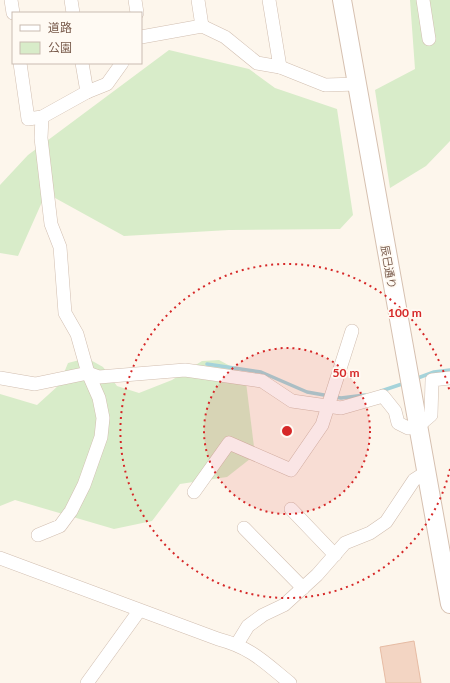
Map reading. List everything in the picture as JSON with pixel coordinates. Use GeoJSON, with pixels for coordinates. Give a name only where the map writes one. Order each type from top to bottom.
{"type":"FeatureCollection","features":[{"type":"Feature","properties":{"kind":"street"},"geometry":{"type":"LineString","coordinates":[[11,0],[13,12]]}},
{"type":"Feature","properties":{"kind":"street"},"geometry":{"type":"LineString","coordinates":[[71,0],[73,12]]}},
{"type":"Feature","properties":{"kind":"street"},"geometry":{"type":"LineString","coordinates":[[135,0],[137,12]]}},
{"type":"Feature","properties":{"kind":"street"},"geometry":{"type":"LineString","coordinates":[[198,0],[202,26]]}},
{"type":"Feature","properties":{"kind":"street"},"geometry":{"type":"LineString","coordinates":[[269,0],[280,68]]}},
{"type":"Feature","properties":{"kind":"street","name":"辰巳通り"},"geometry":{"type":"LineString","coordinates":[[342,0],[358,84],[425,473],[450,604]]}},
{"type":"Feature","properties":{"kind":"street"},"geometry":{"type":"LineString","coordinates":[[423,0],[429,39]]}},
{"type":"Feature","properties":{"kind":"street"},"geometry":{"type":"LineString","coordinates":[[142,36],[202,26],[226,37],[257,63],[280,68],[324,85],[358,84]]}},
{"type":"Feature","properties":{"kind":"street"},"geometry":{"type":"LineString","coordinates":[[20,64],[28,119],[42,117],[87,92],[107,84],[121,64]]}},
{"type":"Feature","properties":{"kind":"street"},"geometry":{"type":"LineString","coordinates":[[82,64],[87,92]]}},
{"type":"Feature","properties":{"kind":"street"},"geometry":{"type":"LineString","coordinates":[[38,535],[60,526],[70,511],[84,485],[101,437],[103,418],[99,398],[88,373],[77,334],[65,313],[60,247],[51,224],[41,138],[42,117]]}},
{"type":"Feature","properties":{"kind":"street"},"geometry":{"type":"LineString","coordinates":[[194,492],[229,443],[291,470],[322,425],[352,331]]}},
{"type":"Feature","properties":{"kind":"street"},"geometry":{"type":"LineString","coordinates":[[0,378],[35,384],[88,373],[99,377],[185,370],[262,381],[292,401],[329,407],[340,408],[383,396],[395,411],[398,423],[408,428],[417,427],[431,415],[432,380],[450,378]]}},
{"type":"Feature","properties":{"kind":"street"},"geometry":{"type":"LineString","coordinates":[[237,644],[248,626],[263,615],[284,605],[335,555],[345,543],[370,533],[386,522],[414,480],[425,473]]}},
{"type":"Feature","properties":{"kind":"street"},"geometry":{"type":"LineString","coordinates":[[291,509],[335,555]]}},
{"type":"Feature","properties":{"kind":"street"},"geometry":{"type":"LineString","coordinates":[[244,528],[302,588]]}},
{"type":"Feature","properties":{"kind":"street"},"geometry":{"type":"LineString","coordinates":[[0,558],[218,640],[237,644],[249,650],[290,683]]}},
{"type":"Feature","properties":{"kind":"street"},"geometry":{"type":"LineString","coordinates":[[87,683],[139,610]]}},
{"type":"Feature","properties":{"kind":"green space"},"geometry":{"type":"Polygon","coordinates":[[[410,0],[450,0],[450,141],[426,166],[390,188],[375,90],[415,69],[410,0]]]}},
{"type":"Feature","properties":{"kind":"green space"},"geometry":{"type":"Polygon","coordinates":[[[169,50],[249,69],[275,88],[337,109],[353,215],[340,229],[229,230],[124,236],[46,193],[18,256],[0,253],[0,185],[28,155],[169,50]]]}},
{"type":"Feature","properties":{"kind":"green space"},"geometry":{"type":"Polygon","coordinates":[[[87,358],[103,367],[117,386],[139,393],[172,380],[202,361],[219,360],[245,374],[255,455],[227,477],[180,484],[152,521],[114,529],[15,500],[0,506],[0,394],[37,405],[59,385],[68,363],[87,358]]]}},
{"type":"Feature","properties":{"kind":"building"},"geometry":{"type":"Polygon","coordinates":[[[414,641],[421,683],[386,683],[380,647],[414,641]]]}},
{"type":"Feature","properties":{"kind":"waterway"},"geometry":{"type":"LineString","coordinates":[[207,364],[261,372],[307,392],[341,398],[365,395]]}},
{"type":"Feature","properties":{"kind":"waterway"},"geometry":{"type":"LineString","coordinates":[[415,379],[434,372],[450,370]]}},
{"type":"Feature","properties":{"kind":"waterway"},"geometry":{"type":"LineString","coordinates":[[381,391],[405,383]]}}]}
